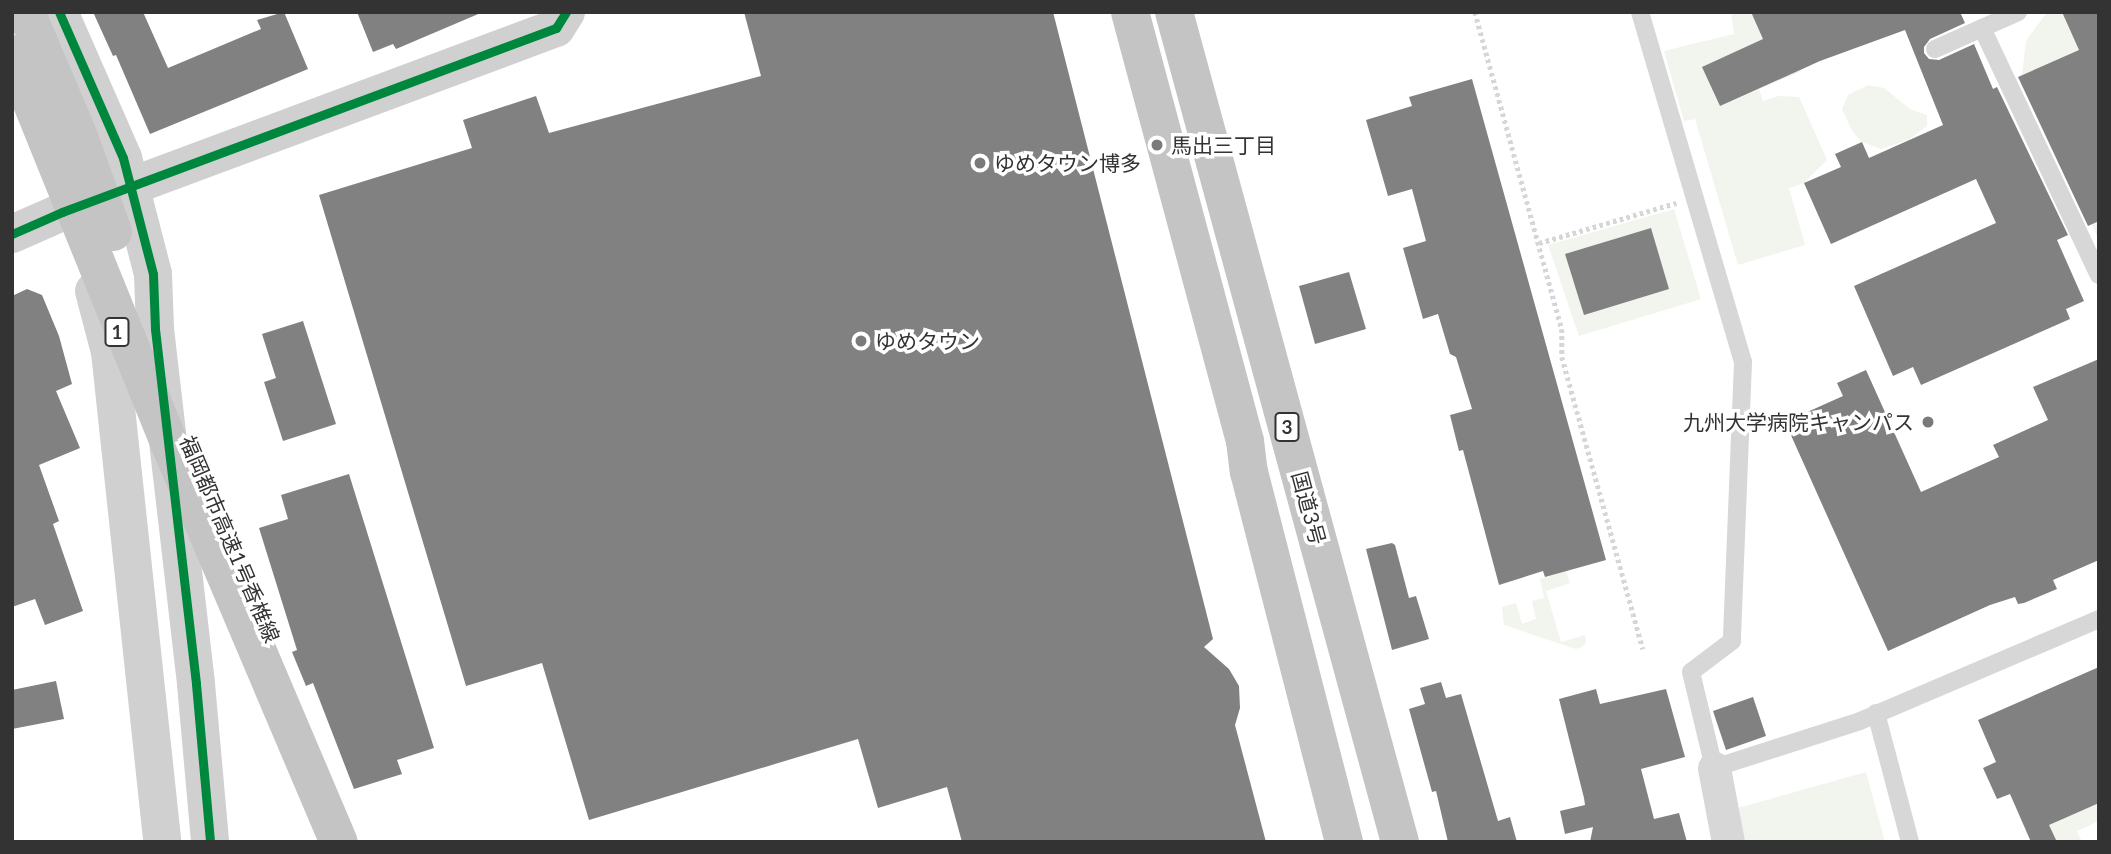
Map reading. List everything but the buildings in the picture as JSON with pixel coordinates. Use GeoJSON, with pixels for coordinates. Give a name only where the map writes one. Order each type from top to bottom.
{"type":"FeatureCollection","features":[{"type":"Feature","properties":{"kind":"highway"},"geometry":{"type":"LineString","coordinates":[[26,12],[79,137],[248,574],[275,689]]}},
{"type":"Feature","properties":{"kind":"highway","name":"3"},"geometry":{"type":"LineString","coordinates":[[1130,12],[1242,428],[1249,472],[1344,842]]}},
{"type":"Feature","properties":{"kind":"highway","name":"国道3号"},"geometry":{"type":"LineString","coordinates":[[1174,12],[1400,842]]}},
{"type":"Feature","properties":{"kind":"highway","name":"福岡都市高速1号香椎線"},"geometry":{"type":"LineString","coordinates":[[12,54],[171,447],[339,842]]}},
{"type":"Feature","properties":{"kind":"highway","name":"福岡都市高速1号香椎線"},"geometry":{"type":"LineString","coordinates":[[12,73],[74,220],[160,443],[325,842]]}},
{"type":"Feature","properties":{"kind":"street"},"geometry":{"type":"LineString","coordinates":[[60,12],[132,185],[153,274],[155,330],[196,684],[210,842]]}},
{"type":"Feature","properties":{"kind":"street"},"geometry":{"type":"LineString","coordinates":[[12,234],[132,185],[555,28],[566,12]]}},
{"type":"Feature","properties":{"kind":"street"},"geometry":{"type":"LineString","coordinates":[[12,95],[95,293],[110,352],[162,842]]}},
{"type":"Feature","properties":{"kind":"street"},"geometry":{"type":"LineString","coordinates":[[1714,768],[1728,842]]}},
{"type":"Feature","properties":{"kind":"lane"},"geometry":{"type":"LineString","coordinates":[[1640,12],[1743,362],[1732,640],[1691,672],[1714,768],[1876,713],[2099,619]]}},
{"type":"Feature","properties":{"kind":"lane"},"geometry":{"type":"LineString","coordinates":[[1935,49],[2018,12]]}},
{"type":"Feature","properties":{"kind":"lane"},"geometry":{"type":"LineString","coordinates":[[1982,28],[2099,275]]}},
{"type":"Feature","properties":{"kind":"lane"},"geometry":{"type":"LineString","coordinates":[[1876,713],[1910,842]]}},
{"type":"Feature","properties":{"kind":"path"},"geometry":{"type":"LineString","coordinates":[[1475,12],[1562,329],[1562,357],[1643,649]]}},
{"type":"Feature","properties":{"kind":"path"},"geometry":{"type":"LineString","coordinates":[[1539,243],[1678,203]]}},
{"type":"Feature","properties":{"kind":"shaded area"},"geometry":{"type":"Polygon","coordinates":[[[1731,12],[1751,12],[1753,17],[1763,12],[1778,12],[1802,71],[1759,89],[1763,101],[1779,96],[1799,97],[1827,160],[1804,183],[1789,188],[1805,245],[1738,265],[1695,119],[1684,121],[1664,51],[1734,34],[1731,12]]]}},
{"type":"Feature","properties":{"kind":"shaded area"},"geometry":{"type":"Polygon","coordinates":[[[2047,12],[2066,12],[2063,14],[2079,50],[2031,72],[2099,221],[2099,240],[2022,75],[2026,41],[2047,12]]]}},
{"type":"Feature","properties":{"kind":"shaded area"},"geometry":{"type":"Polygon","coordinates":[[[1868,85],[1884,88],[1910,109],[1927,115],[1927,126],[1908,140],[1881,149],[1862,142],[1852,131],[1842,109],[1848,95],[1868,85]]]}},
{"type":"Feature","properties":{"kind":"shaded area"},"geometry":{"type":"Polygon","coordinates":[[[1674,209],[1701,299],[1579,336],[1548,245],[1674,209]]]}},
{"type":"Feature","properties":{"kind":"shaded area"},"geometry":{"type":"Polygon","coordinates":[[[1566,571],[1570,583],[1546,591],[1561,642],[1585,635],[1586,643],[1582,647],[1576,649],[1504,625],[1502,607],[1516,603],[1522,624],[1536,619],[1532,601],[1544,598],[1540,579],[1566,571]]]}},
{"type":"Feature","properties":{"kind":"shaded area"},"geometry":{"type":"Polygon","coordinates":[[[2099,755],[2099,821],[2077,831],[2082,842],[2057,842],[2024,788],[2099,755]]]}},
{"type":"Feature","properties":{"kind":"shaded area"},"geometry":{"type":"Polygon","coordinates":[[[1866,772],[1885,842],[1740,842],[1731,810],[1866,772]]]}},
{"type":"Feature","properties":{"kind":"cycle path"},"geometry":{"type":"LineString","coordinates":[[59,12],[123,158],[153,274],[155,329],[196,684],[210,842]]}},
{"type":"Feature","properties":{"kind":"cycle path"},"geometry":{"type":"LineString","coordinates":[[12,234],[62,212],[556,28],[566,12]]}},
{"type":"Feature","properties":{"kind":"place","name":"馬出三丁目"},"geometry":{"type":"Point","coordinates":[1157,145]}},
{"type":"Feature","properties":{"kind":"place","name":"ゆめタウン博多"},"geometry":{"type":"Point","coordinates":[980,163]}},
{"type":"Feature","properties":{"kind":"place","name":"ゆめタウン"},"geometry":{"type":"Point","coordinates":[861,341]}},
{"type":"Feature","properties":{"kind":"place","name":"九州大学病院キャンパス"},"geometry":{"type":"Point","coordinates":[1928,422]}}]}
